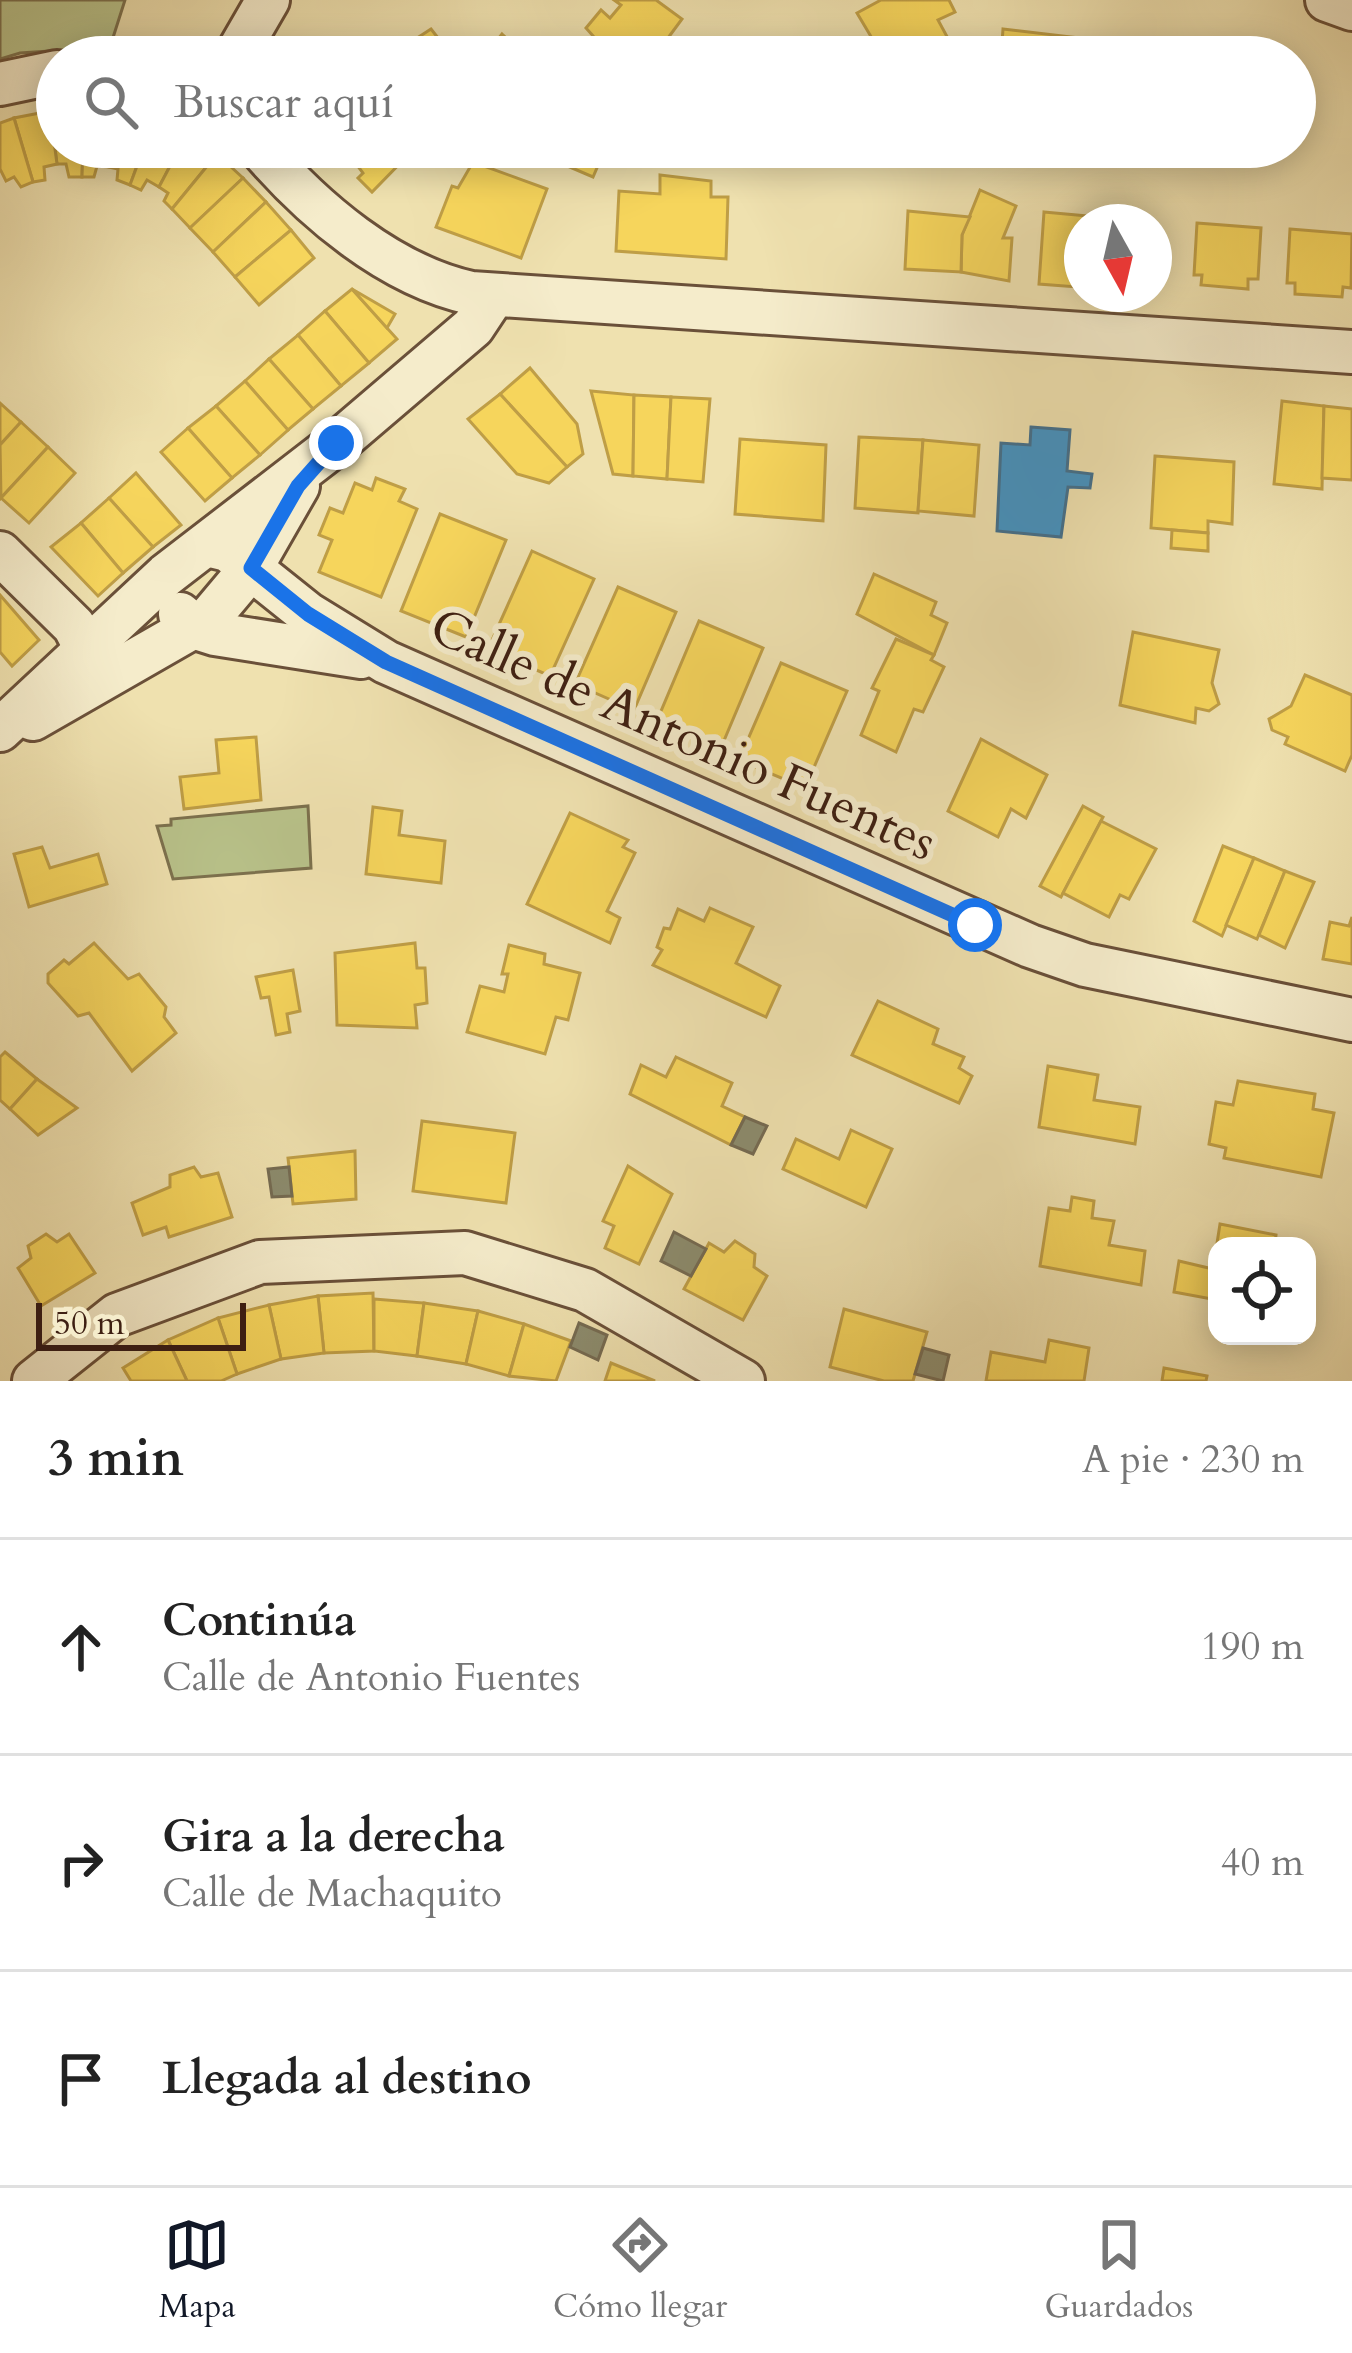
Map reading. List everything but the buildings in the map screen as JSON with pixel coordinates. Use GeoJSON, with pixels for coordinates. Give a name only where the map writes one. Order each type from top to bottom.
{"type":"FeatureCollection","features":[{"type":"Feature","properties":{"kind":"street"},"geometry":{"type":"LineString","coordinates":[[248,36],[268,0]]}},
{"type":"Feature","properties":{"kind":"street"},"geometry":{"type":"LineString","coordinates":[[272,36],[281,0]]}},
{"type":"Feature","properties":{"kind":"street"},"geometry":{"type":"LineString","coordinates":[[1327,0],[1352,9]]}},
{"type":"Feature","properties":{"kind":"street"},"geometry":{"type":"LineString","coordinates":[[0,84],[36,76]]}},
{"type":"Feature","properties":{"kind":"street"},"geometry":{"type":"LineString","coordinates":[[282,168],[378,254],[418,278],[493,297],[1352,352]]}},
{"type":"Feature","properties":{"kind":"street"},"geometry":{"type":"LineString","coordinates":[[301,168],[334,216]]}},
{"type":"Feature","properties":{"kind":"street"},"geometry":{"type":"LineString","coordinates":[[0,734],[166,574],[336,443],[473,327],[493,297]]}},
{"type":"Feature","properties":{"kind":"street"},"geometry":{"type":"LineString","coordinates":[[0,734],[196,628],[232,595],[298,486],[336,443]]}},
{"type":"Feature","properties":{"kind":"street","name":"Calle de Antonio Fuentes"},"geometry":{"type":"LineString","coordinates":[[207,544],[228,550],[308,614],[386,662],[1030,946],[1104,969],[1352,1020]]}},
{"type":"Feature","properties":{"kind":"street"},"geometry":{"type":"LineString","coordinates":[[0,553],[74,626],[86,649]]}},
{"type":"Feature","properties":{"kind":"street"},"geometry":{"type":"LineString","coordinates":[[166,574],[169,600],[196,628]]}},
{"type":"Feature","properties":{"kind":"street","name":"Calle de Antonio Fuentes"},"geometry":{"type":"LineString","coordinates":[[196,628],[386,662]]}},
{"type":"Feature","properties":{"kind":"street"},"geometry":{"type":"LineString","coordinates":[[34,1381],[117,1315],[260,1262],[444,1253],[465,1253],[585,1290],[743,1381]]}},
{"type":"Feature","properties":{"kind":"green space"},"geometry":{"type":"Polygon","coordinates":[[[0,0],[125,0],[114,36],[36,36],[36,52],[0,59],[0,0]]]}},
{"type":"Feature","properties":{"kind":"green space"},"geometry":{"type":"Polygon","coordinates":[[[308,806],[311,868],[173,879],[157,826],[171,825],[171,819],[308,806]]]}},
{"type":"Feature","properties":{"kind":"route"},"geometry":{"type":"LineString","coordinates":[[336,443],[298,486],[251,568],[308,614],[386,662],[975,925]]}}]}
